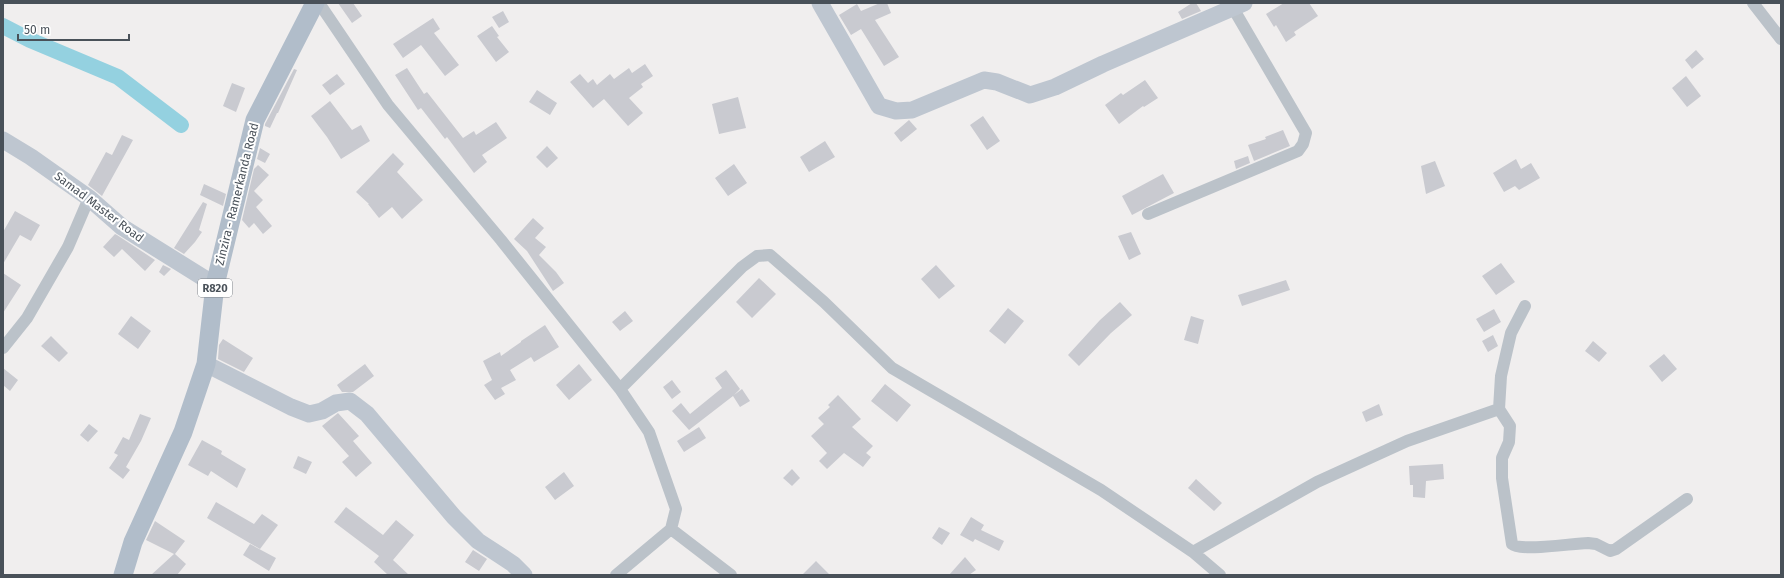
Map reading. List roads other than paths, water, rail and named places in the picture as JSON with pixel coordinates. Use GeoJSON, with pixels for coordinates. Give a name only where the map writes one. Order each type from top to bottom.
{"type":"FeatureCollection","features":[{"type":"Feature","properties":{"kind":"main road","name":"Zinzira - Ramerkanda Road"},"geometry":{"type":"LineString","coordinates":[[123,575],[133,542],[184,432],[206,364],[215,285],[255,120],[315,3]]}},
{"type":"Feature","properties":{"kind":"street"},"geometry":{"type":"LineString","coordinates":[[319,3],[388,105],[501,240],[620,389],[649,432],[676,509],[671,529],[616,575]]}},
{"type":"Feature","properties":{"kind":"street"},"geometry":{"type":"LineString","coordinates":[[820,3],[879,106],[896,111],[912,110],[984,80],[997,82],[1030,95],[1055,87],[1103,64],[1238,6],[1306,133],[1303,144],[1298,152],[1148,214]]}},
{"type":"Feature","properties":{"kind":"street"},"geometry":{"type":"LineString","coordinates":[[1753,3],[1781,39]]}},
{"type":"Feature","properties":{"kind":"street","name":"Samad Master Road"},"geometry":{"type":"LineString","coordinates":[[3,140],[31,157],[89,198],[122,227],[215,285]]}},
{"type":"Feature","properties":{"kind":"street"},"geometry":{"type":"LineString","coordinates":[[3,348],[27,318],[68,247],[89,198]]}},
{"type":"Feature","properties":{"kind":"street"},"geometry":{"type":"LineString","coordinates":[[620,389],[742,267],[757,256],[770,255],[824,302],[892,368],[1101,490],[1193,552],[1220,575]]}},
{"type":"Feature","properties":{"kind":"street"},"geometry":{"type":"LineString","coordinates":[[1525,306],[1511,333],[1501,376],[1499,409],[1510,426],[1510,442],[1502,458],[1502,478],[1507,502],[1511,540],[1514,546],[1531,548],[1588,543],[1596,544],[1610,551],[1616,549],[1687,499]]}},
{"type":"Feature","properties":{"kind":"street"},"geometry":{"type":"LineString","coordinates":[[206,364],[291,407],[309,414],[322,411],[336,403],[350,401],[367,414],[454,517],[478,541],[513,564],[524,575]]}},
{"type":"Feature","properties":{"kind":"street"},"geometry":{"type":"LineString","coordinates":[[1193,552],[1317,482],[1407,441],[1499,409]]}},
{"type":"Feature","properties":{"kind":"street"},"geometry":{"type":"LineString","coordinates":[[671,529],[731,575]]}},
{"type":"Feature","properties":{"kind":"waterway"},"geometry":{"type":"LineString","coordinates":[[3,26],[30,40],[118,77],[181,125]]}}]}
